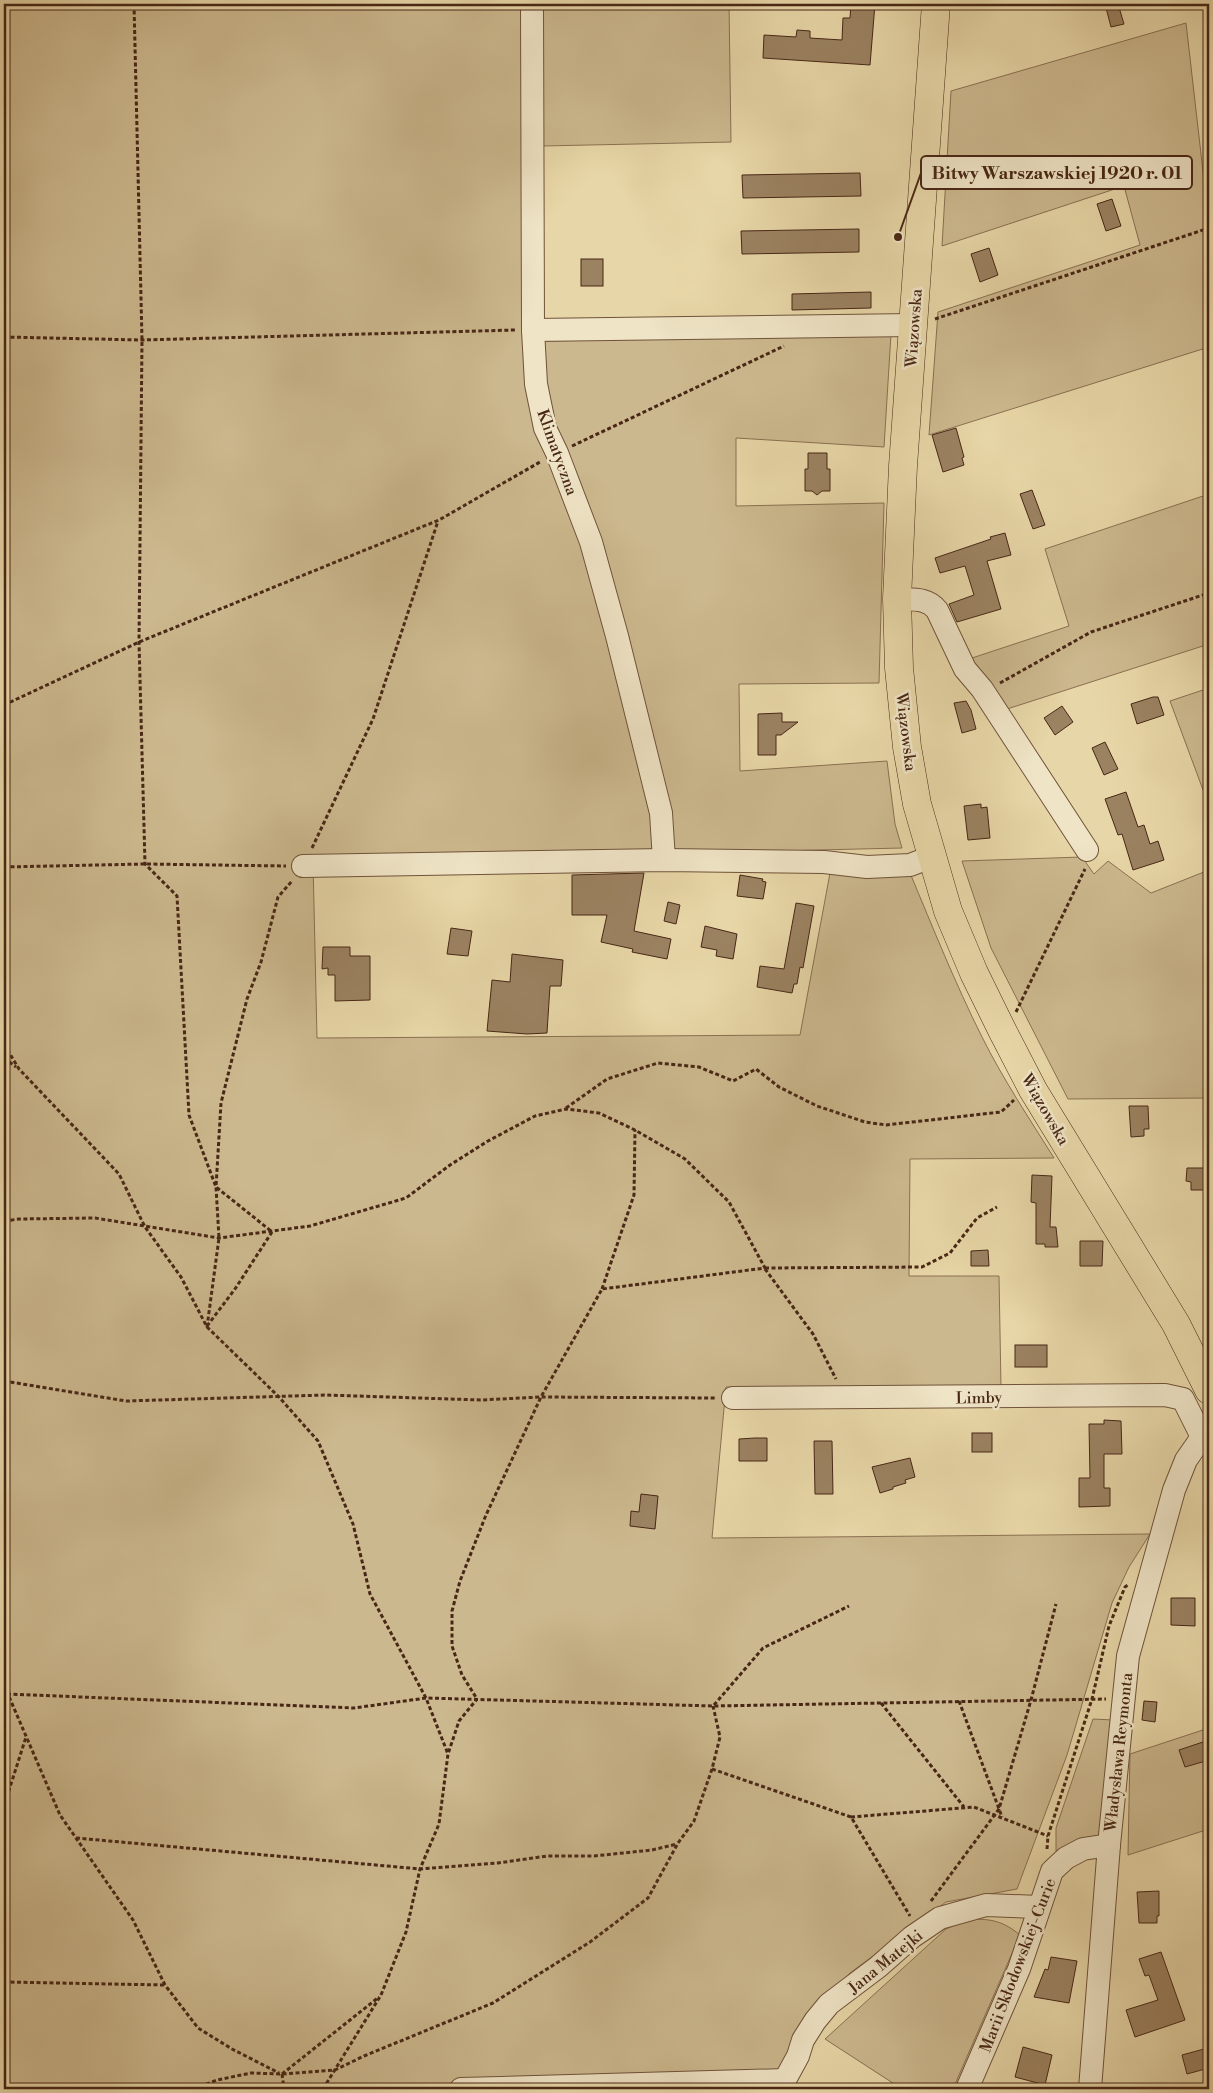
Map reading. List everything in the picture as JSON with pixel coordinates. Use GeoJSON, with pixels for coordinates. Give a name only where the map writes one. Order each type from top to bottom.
{"type":"FeatureCollection","features":[{"type":"Feature","properties":{"kind":"main road","name":"Wiązowska"},"geometry":{"type":"LineString","coordinates":[[936,4],[903,466],[897,599],[899,668],[907,746],[917,804],[948,912],[974,973],[1002,1030],[1034,1090],[1176,1324],[1209,1390]]}},
{"type":"Feature","properties":{"kind":"street","name":"Klimatyczna"},"geometry":{"type":"LineString","coordinates":[[532,4],[533,330],[536,384],[546,428],[591,542],[619,645],[661,813],[664,860]]}},
{"type":"Feature","properties":{"kind":"street"},"geometry":{"type":"LineString","coordinates":[[533,330],[913,326]]}},
{"type":"Feature","properties":{"kind":"street"},"geometry":{"type":"LineString","coordinates":[[897,599],[925,600],[933,604],[938,610],[964,669],[982,689],[1087,850]]}},
{"type":"Feature","properties":{"kind":"street"},"geometry":{"type":"LineString","coordinates":[[303,866],[664,860],[824,862],[867,867],[910,865],[931,856]]}},
{"type":"Feature","properties":{"kind":"street","name":"Limby"},"geometry":{"type":"LineString","coordinates":[[733,1398],[1165,1395],[1183,1399],[1205,1434]]}},
{"type":"Feature","properties":{"kind":"street","name":"Władysława Reymonta"},"geometry":{"type":"LineString","coordinates":[[1090,2089],[1109,1845],[1128,1656],[1174,1490],[1186,1460],[1205,1434]]}},
{"type":"Feature","properties":{"kind":"street","name":"Marii Skłodowskiej-Curie"},"geometry":{"type":"LineString","coordinates":[[968,2089],[1019,1969],[1052,1871],[1066,1858],[1083,1849],[1109,1845]]}},
{"type":"Feature","properties":{"kind":"street","name":"Jana Matejki"},"geometry":{"type":"LineString","coordinates":[[782,2085],[814,2021],[829,2004],[853,1988],[917,1927],[940,1918],[986,1905],[1039,1907]]}},
{"type":"Feature","properties":{"kind":"street"},"geometry":{"type":"LineString","coordinates":[[461,2089],[782,2085]]}},
{"type":"Feature","properties":{"kind":"path"},"geometry":{"type":"LineString","coordinates":[[134,4],[142,340],[139,642],[145,864],[177,896],[189,1115],[216,1187],[272,1232]]}},
{"type":"Feature","properties":{"kind":"path"},"geometry":{"type":"LineString","coordinates":[[913,326],[1209,228]]}},
{"type":"Feature","properties":{"kind":"path"},"geometry":{"type":"LineString","coordinates":[[4,336],[142,340],[533,330]]}},
{"type":"Feature","properties":{"kind":"path"},"geometry":{"type":"LineString","coordinates":[[4,705],[139,642],[438,520],[557,453],[792,342]]}},
{"type":"Feature","properties":{"kind":"path"},"geometry":{"type":"LineString","coordinates":[[207,1327],[219,1238],[216,1187],[221,1103],[246,999],[261,962],[278,897],[303,866],[373,720],[438,520]]}},
{"type":"Feature","properties":{"kind":"path"},"geometry":{"type":"LineString","coordinates":[[964,669],[1000,683],[1091,632],[1209,593]]}},
{"type":"Feature","properties":{"kind":"path"},"geometry":{"type":"LineString","coordinates":[[1002,1030],[1016,1012],[1085,870],[1087,850]]}},
{"type":"Feature","properties":{"kind":"path"},"geometry":{"type":"LineString","coordinates":[[4,868],[145,864],[303,866]]}},
{"type":"Feature","properties":{"kind":"path"},"geometry":{"type":"LineString","coordinates":[[4,1044],[19,1068],[119,1174],[145,1227],[181,1277],[207,1327],[278,1396],[318,1441],[353,1524],[370,1594],[426,1698],[448,1754]]}},
{"type":"Feature","properties":{"kind":"path"},"geometry":{"type":"LineString","coordinates":[[4,1058],[19,1068]]}},
{"type":"Feature","properties":{"kind":"path"},"geometry":{"type":"LineString","coordinates":[[566,1109],[607,1079],[658,1063],[699,1066],[733,1081],[756,1069],[779,1087],[817,1106],[865,1122],[886,1125],[1001,1112],[1020,1095]]}},
{"type":"Feature","properties":{"kind":"path"},"geometry":{"type":"LineString","coordinates":[[4,1221],[19,1219],[95,1218],[219,1238],[310,1226],[406,1198],[450,1165],[488,1141],[535,1116],[566,1109],[599,1113],[635,1130],[685,1159],[729,1202],[765,1268],[814,1334],[846,1398]]}},
{"type":"Feature","properties":{"kind":"path"},"geometry":{"type":"LineString","coordinates":[[477,1699],[462,1675],[452,1646],[452,1611],[460,1581],[486,1515],[541,1397],[602,1289],[634,1195],[635,1130]]}},
{"type":"Feature","properties":{"kind":"path"},"geometry":{"type":"LineString","coordinates":[[602,1289],[765,1268],[922,1268],[950,1254],[977,1218],[997,1207]]}},
{"type":"Feature","properties":{"kind":"path"},"geometry":{"type":"LineString","coordinates":[[207,1327],[235,1289],[272,1232]]}},
{"type":"Feature","properties":{"kind":"path"},"geometry":{"type":"LineString","coordinates":[[4,1381],[126,1401],[325,1395],[481,1400],[541,1397],[733,1398]]}},
{"type":"Feature","properties":{"kind":"path"},"geometry":{"type":"LineString","coordinates":[[1052,1871],[1047,1856],[1048,1836],[1092,1699],[1109,1626],[1125,1587],[1154,1565]]}},
{"type":"Feature","properties":{"kind":"path"},"geometry":{"type":"LineString","coordinates":[[851,1818],[917,1927],[999,1809],[1031,1700],[1056,1604]]}},
{"type":"Feature","properties":{"kind":"path"},"geometry":{"type":"LineString","coordinates":[[713,1706],[763,1648],[849,1606]]}},
{"type":"Feature","properties":{"kind":"path"},"geometry":{"type":"LineString","coordinates":[[4,1685],[60,1815],[133,1920],[165,1986],[198,2028],[232,2049],[282,2074]]}},
{"type":"Feature","properties":{"kind":"path"},"geometry":{"type":"LineString","coordinates":[[8,1694],[354,1708],[426,1698],[713,1706],[1124,1698]]}},
{"type":"Feature","properties":{"kind":"path"},"geometry":{"type":"LineString","coordinates":[[324,2089],[381,1995],[406,1932],[420,1869],[439,1824],[448,1754],[460,1721],[477,1699]]}},
{"type":"Feature","properties":{"kind":"path"},"geometry":{"type":"LineString","coordinates":[[959,1702],[1002,1818]]}},
{"type":"Feature","properties":{"kind":"path"},"geometry":{"type":"LineString","coordinates":[[881,1703],[964,1808]]}},
{"type":"Feature","properties":{"kind":"path"},"geometry":{"type":"LineString","coordinates":[[194,2089],[217,2080],[251,2073],[282,2074],[335,2070],[364,2056],[493,2003],[590,1942],[648,1898],[678,1844],[694,1821],[712,1769],[720,1737],[713,1706]]}},
{"type":"Feature","properties":{"kind":"path"},"geometry":{"type":"LineString","coordinates":[[4,1830],[4,1806],[26,1738]]}},
{"type":"Feature","properties":{"kind":"path"},"geometry":{"type":"LineString","coordinates":[[712,1769],[851,1818],[974,1807],[1048,1836]]}},
{"type":"Feature","properties":{"kind":"path"},"geometry":{"type":"LineString","coordinates":[[76,1838],[420,1869],[498,1863],[547,1856],[602,1856],[652,1850],[678,1844]]}},
{"type":"Feature","properties":{"kind":"path"},"geometry":{"type":"LineString","coordinates":[[4,1982],[165,1986]]}},
{"type":"Feature","properties":{"kind":"path"},"geometry":{"type":"LineString","coordinates":[[282,2074],[381,1995]]}},
{"type":"Feature","properties":{"kind":"path"},"geometry":{"type":"LineString","coordinates":[[282,2074],[284,2089]]}},
{"type":"Feature","properties":{"kind":"path"},"geometry":{"type":"LineString","coordinates":[[324,2089],[373,2089]]}},
{"type":"Feature","properties":{"kind":"shaded area"},"geometry":{"type":"Polygon","coordinates":[[[4,4],[525,4],[543,341],[891,334],[884,447],[736,438],[736,506],[884,503],[879,683],[739,684],[740,771],[887,761],[895,824],[902,848],[313,862],[317,1038],[800,1035],[830,873],[910,873],[953,976],[990,1053],[1054,1158],[910,1159],[909,1276],[999,1276],[1001,1388],[726,1387],[712,1538],[1150,1534],[1129,1567],[1112,1603],[1067,1755],[1017,1889],[946,1902],[850,1973],[805,2019],[776,2077],[414,2087],[414,2089],[4,2089],[4,4]]]}},
{"type":"Feature","properties":{"kind":"shaded area"},"geometry":{"type":"Polygon","coordinates":[[[540,4],[729,4],[731,142],[542,146],[540,4]]]}},
{"type":"Feature","properties":{"kind":"shaded area"},"geometry":{"type":"Polygon","coordinates":[[[1186,23],[1209,224],[1209,347],[929,435],[938,312],[1140,245],[1124,186],[942,246],[951,91],[1186,23]]]}},
{"type":"Feature","properties":{"kind":"shaded area"},"geometry":{"type":"Polygon","coordinates":[[[1209,494],[1209,644],[1004,710],[969,659],[1069,626],[1045,549],[1209,494]]]}},
{"type":"Feature","properties":{"kind":"shaded area"},"geometry":{"type":"Polygon","coordinates":[[[1209,688],[1209,806],[1170,701],[1209,688]]]}},
{"type":"Feature","properties":{"kind":"shaded area"},"geometry":{"type":"Polygon","coordinates":[[[1082,857],[1094,874],[1108,861],[1151,893],[1209,870],[1209,1098],[1068,1099],[991,948],[962,861],[1082,857]]]}},
{"type":"Feature","properties":{"kind":"shaded area"},"geometry":{"type":"Polygon","coordinates":[[[1093,1719],[1113,1720],[1101,1835],[1056,1851],[1056,1828],[1093,1719]]]}},
{"type":"Feature","properties":{"kind":"shaded area"},"geometry":{"type":"Polygon","coordinates":[[[1209,1728],[1209,1829],[1128,1855],[1130,1754],[1209,1728]]]}},
{"type":"Feature","properties":{"kind":"shaded area"},"geometry":{"type":"Polygon","coordinates":[[[970,1919],[997,1922],[1020,1935],[953,2089],[902,2089],[825,2039],[946,1929],[970,1919]]]}},
{"type":"Feature","properties":{"kind":"building"},"geometry":{"type":"Polygon","coordinates":[[[851,4],[875,4],[870,65],[763,58],[764,35],[796,37],[797,30],[810,31],[810,38],[842,40],[843,18],[850,18],[851,4]]]}},
{"type":"Feature","properties":{"kind":"building"},"geometry":{"type":"Polygon","coordinates":[[[1105,4],[1118,4],[1124,24],[1111,27],[1105,4]]]}},
{"type":"Feature","properties":{"kind":"building"},"geometry":{"type":"Polygon","coordinates":[[[860,173],[861,196],[743,198],[742,175],[860,173]]]}},
{"type":"Feature","properties":{"kind":"building"},"geometry":{"type":"Polygon","coordinates":[[[1112,199],[1121,226],[1106,231],[1097,204],[1112,199]]]}},
{"type":"Feature","properties":{"kind":"building"},"geometry":{"type":"Polygon","coordinates":[[[859,229],[859,252],[742,254],[741,231],[859,229]]]}},
{"type":"Feature","properties":{"kind":"building"},"geometry":{"type":"Polygon","coordinates":[[[989,248],[998,275],[980,282],[971,254],[989,248]]]}},
{"type":"Feature","properties":{"kind":"building"},"geometry":{"type":"Polygon","coordinates":[[[581,259],[603,259],[603,286],[581,286],[581,259]]]}},
{"type":"Feature","properties":{"kind":"building"},"geometry":{"type":"Polygon","coordinates":[[[871,292],[871,308],[792,310],[792,294],[871,292]]]}},
{"type":"Feature","properties":{"kind":"building"},"geometry":{"type":"Polygon","coordinates":[[[956,428],[964,457],[962,458],[964,465],[943,472],[932,435],[956,428]]]}},
{"type":"Feature","properties":{"kind":"building"},"geometry":{"type":"Polygon","coordinates":[[[808,453],[827,453],[827,469],[830,469],[830,491],[822,491],[817,495],[812,491],[805,491],[805,469],[808,469],[808,453]]]}},
{"type":"Feature","properties":{"kind":"building"},"geometry":{"type":"Polygon","coordinates":[[[1032,490],[1045,525],[1033,529],[1020,494],[1032,490]]]}},
{"type":"Feature","properties":{"kind":"building"},"geometry":{"type":"Polygon","coordinates":[[[1005,533],[1011,555],[987,561],[1001,609],[957,622],[949,604],[974,595],[965,566],[940,573],[935,558],[1005,533]]]}},
{"type":"Feature","properties":{"kind":"building"},"geometry":{"type":"Polygon","coordinates":[[[1158,697],[1164,715],[1137,724],[1131,704],[1158,697]]]}},
{"type":"Feature","properties":{"kind":"building"},"geometry":{"type":"Polygon","coordinates":[[[966,701],[971,710],[976,729],[962,733],[954,703],[966,701]]]}},
{"type":"Feature","properties":{"kind":"building"},"geometry":{"type":"Polygon","coordinates":[[[1062,706],[1073,722],[1055,735],[1044,718],[1062,706]]]}},
{"type":"Feature","properties":{"kind":"building"},"geometry":{"type":"Polygon","coordinates":[[[782,713],[782,722],[798,722],[781,735],[776,735],[776,755],[758,755],[758,714],[782,713]]]}},
{"type":"Feature","properties":{"kind":"building"},"geometry":{"type":"Polygon","coordinates":[[[1105,742],[1118,769],[1104,775],[1092,748],[1105,742]]]}},
{"type":"Feature","properties":{"kind":"building"},"geometry":{"type":"Polygon","coordinates":[[[1126,792],[1138,827],[1144,825],[1150,844],[1158,841],[1164,860],[1133,870],[1122,834],[1118,835],[1105,799],[1126,792]]]}},
{"type":"Feature","properties":{"kind":"building"},"geometry":{"type":"Polygon","coordinates":[[[981,804],[981,808],[987,807],[990,838],[968,840],[964,806],[981,804]]]}},
{"type":"Feature","properties":{"kind":"building"},"geometry":{"type":"Polygon","coordinates":[[[644,873],[634,931],[671,939],[667,959],[632,952],[633,949],[601,942],[607,915],[572,915],[572,875],[644,873]]]}},
{"type":"Feature","properties":{"kind":"building"},"geometry":{"type":"Polygon","coordinates":[[[740,875],[763,879],[762,881],[766,882],[763,899],[737,896],[740,875]]]}},
{"type":"Feature","properties":{"kind":"building"},"geometry":{"type":"Polygon","coordinates":[[[668,902],[680,905],[676,924],[664,921],[668,902]]]}},
{"type":"Feature","properties":{"kind":"building"},"geometry":{"type":"Polygon","coordinates":[[[796,903],[814,906],[803,968],[800,967],[797,984],[794,984],[792,993],[757,987],[760,966],[784,969],[796,903]]]}},
{"type":"Feature","properties":{"kind":"building"},"geometry":{"type":"Polygon","coordinates":[[[705,926],[737,934],[733,959],[716,956],[717,950],[701,947],[705,926]]]}},
{"type":"Feature","properties":{"kind":"building"},"geometry":{"type":"Polygon","coordinates":[[[451,928],[472,931],[468,956],[447,954],[451,928]]]}},
{"type":"Feature","properties":{"kind":"building"},"geometry":{"type":"Polygon","coordinates":[[[323,947],[350,947],[350,956],[370,956],[370,1000],[335,1001],[335,975],[328,975],[328,968],[322,969],[323,947]]]}},
{"type":"Feature","properties":{"kind":"building"},"geometry":{"type":"Polygon","coordinates":[[[512,954],[563,960],[561,986],[550,986],[547,1033],[527,1034],[487,1031],[492,980],[510,982],[512,954]]]}},
{"type":"Feature","properties":{"kind":"building"},"geometry":{"type":"Polygon","coordinates":[[[1129,1106],[1148,1106],[1149,1129],[1144,1129],[1144,1136],[1131,1137],[1129,1106]]]}},
{"type":"Feature","properties":{"kind":"building"},"geometry":{"type":"Polygon","coordinates":[[[1187,1168],[1209,1168],[1209,1182],[1204,1182],[1204,1190],[1191,1190],[1191,1182],[1186,1181],[1187,1168]]]}},
{"type":"Feature","properties":{"kind":"building"},"geometry":{"type":"Polygon","coordinates":[[[1032,1175],[1052,1176],[1050,1227],[1056,1227],[1058,1247],[1045,1247],[1045,1244],[1036,1244],[1036,1203],[1031,1202],[1032,1175]]]}},
{"type":"Feature","properties":{"kind":"building"},"geometry":{"type":"Polygon","coordinates":[[[1080,1241],[1103,1241],[1102,1266],[1080,1266],[1080,1241]]]}},
{"type":"Feature","properties":{"kind":"building"},"geometry":{"type":"Polygon","coordinates":[[[988,1250],[989,1266],[971,1266],[971,1251],[988,1250]]]}},
{"type":"Feature","properties":{"kind":"building"},"geometry":{"type":"Polygon","coordinates":[[[1015,1345],[1047,1345],[1047,1367],[1015,1367],[1015,1345]]]}},
{"type":"Feature","properties":{"kind":"building"},"geometry":{"type":"Polygon","coordinates":[[[1104,1420],[1121,1421],[1122,1454],[1104,1454],[1104,1488],[1110,1488],[1110,1506],[1079,1507],[1079,1478],[1090,1478],[1089,1424],[1104,1424],[1104,1420]]]}},
{"type":"Feature","properties":{"kind":"building"},"geometry":{"type":"Polygon","coordinates":[[[972,1433],[992,1433],[992,1452],[972,1452],[972,1433]]]}},
{"type":"Feature","properties":{"kind":"building"},"geometry":{"type":"Polygon","coordinates":[[[767,1438],[767,1461],[739,1461],[739,1439],[767,1438]]]}},
{"type":"Feature","properties":{"kind":"building"},"geometry":{"type":"Polygon","coordinates":[[[814,1441],[832,1441],[833,1494],[815,1494],[814,1441]]]}},
{"type":"Feature","properties":{"kind":"building"},"geometry":{"type":"Polygon","coordinates":[[[910,1458],[915,1477],[905,1480],[906,1483],[893,1487],[893,1489],[880,1493],[872,1467],[910,1458]]]}},
{"type":"Feature","properties":{"kind":"building"},"geometry":{"type":"Polygon","coordinates":[[[641,1494],[658,1496],[655,1529],[630,1526],[631,1511],[639,1512],[641,1494]]]}},
{"type":"Feature","properties":{"kind":"building"},"geometry":{"type":"Polygon","coordinates":[[[1171,1598],[1195,1598],[1195,1626],[1171,1625],[1171,1598]]]}},
{"type":"Feature","properties":{"kind":"building"},"geometry":{"type":"Polygon","coordinates":[[[1144,1701],[1157,1702],[1155,1722],[1142,1720],[1144,1701]]]}},
{"type":"Feature","properties":{"kind":"building"},"geometry":{"type":"Polygon","coordinates":[[[1209,1740],[1209,1760],[1185,1767],[1179,1750],[1209,1740]]]}},
{"type":"Feature","properties":{"kind":"building"},"geometry":{"type":"Polygon","coordinates":[[[1159,1891],[1159,1916],[1157,1916],[1157,1923],[1139,1923],[1137,1892],[1159,1891]]]}},
{"type":"Feature","properties":{"kind":"building"},"geometry":{"type":"Polygon","coordinates":[[[1161,1952],[1185,2020],[1135,2037],[1126,2010],[1158,2000],[1149,1975],[1145,1976],[1139,1959],[1161,1952]]]}},
{"type":"Feature","properties":{"kind":"building"},"geometry":{"type":"Polygon","coordinates":[[[1051,1957],[1077,1961],[1069,2003],[1034,1997],[1045,1969],[1048,1970],[1051,1957]]]}},
{"type":"Feature","properties":{"kind":"building"},"geometry":{"type":"Polygon","coordinates":[[[1023,2047],[1052,2055],[1045,2085],[1015,2077],[1023,2047]]]}},
{"type":"Feature","properties":{"kind":"building"},"geometry":{"type":"Polygon","coordinates":[[[1204,2049],[1209,2068],[1187,2074],[1182,2055],[1204,2049]]]}},
{"type":"Feature","properties":{"kind":"place","name":"Bitwy Warszawskiej 1920 r. 01"},"geometry":{"type":"Point","coordinates":[898,237]}}]}
